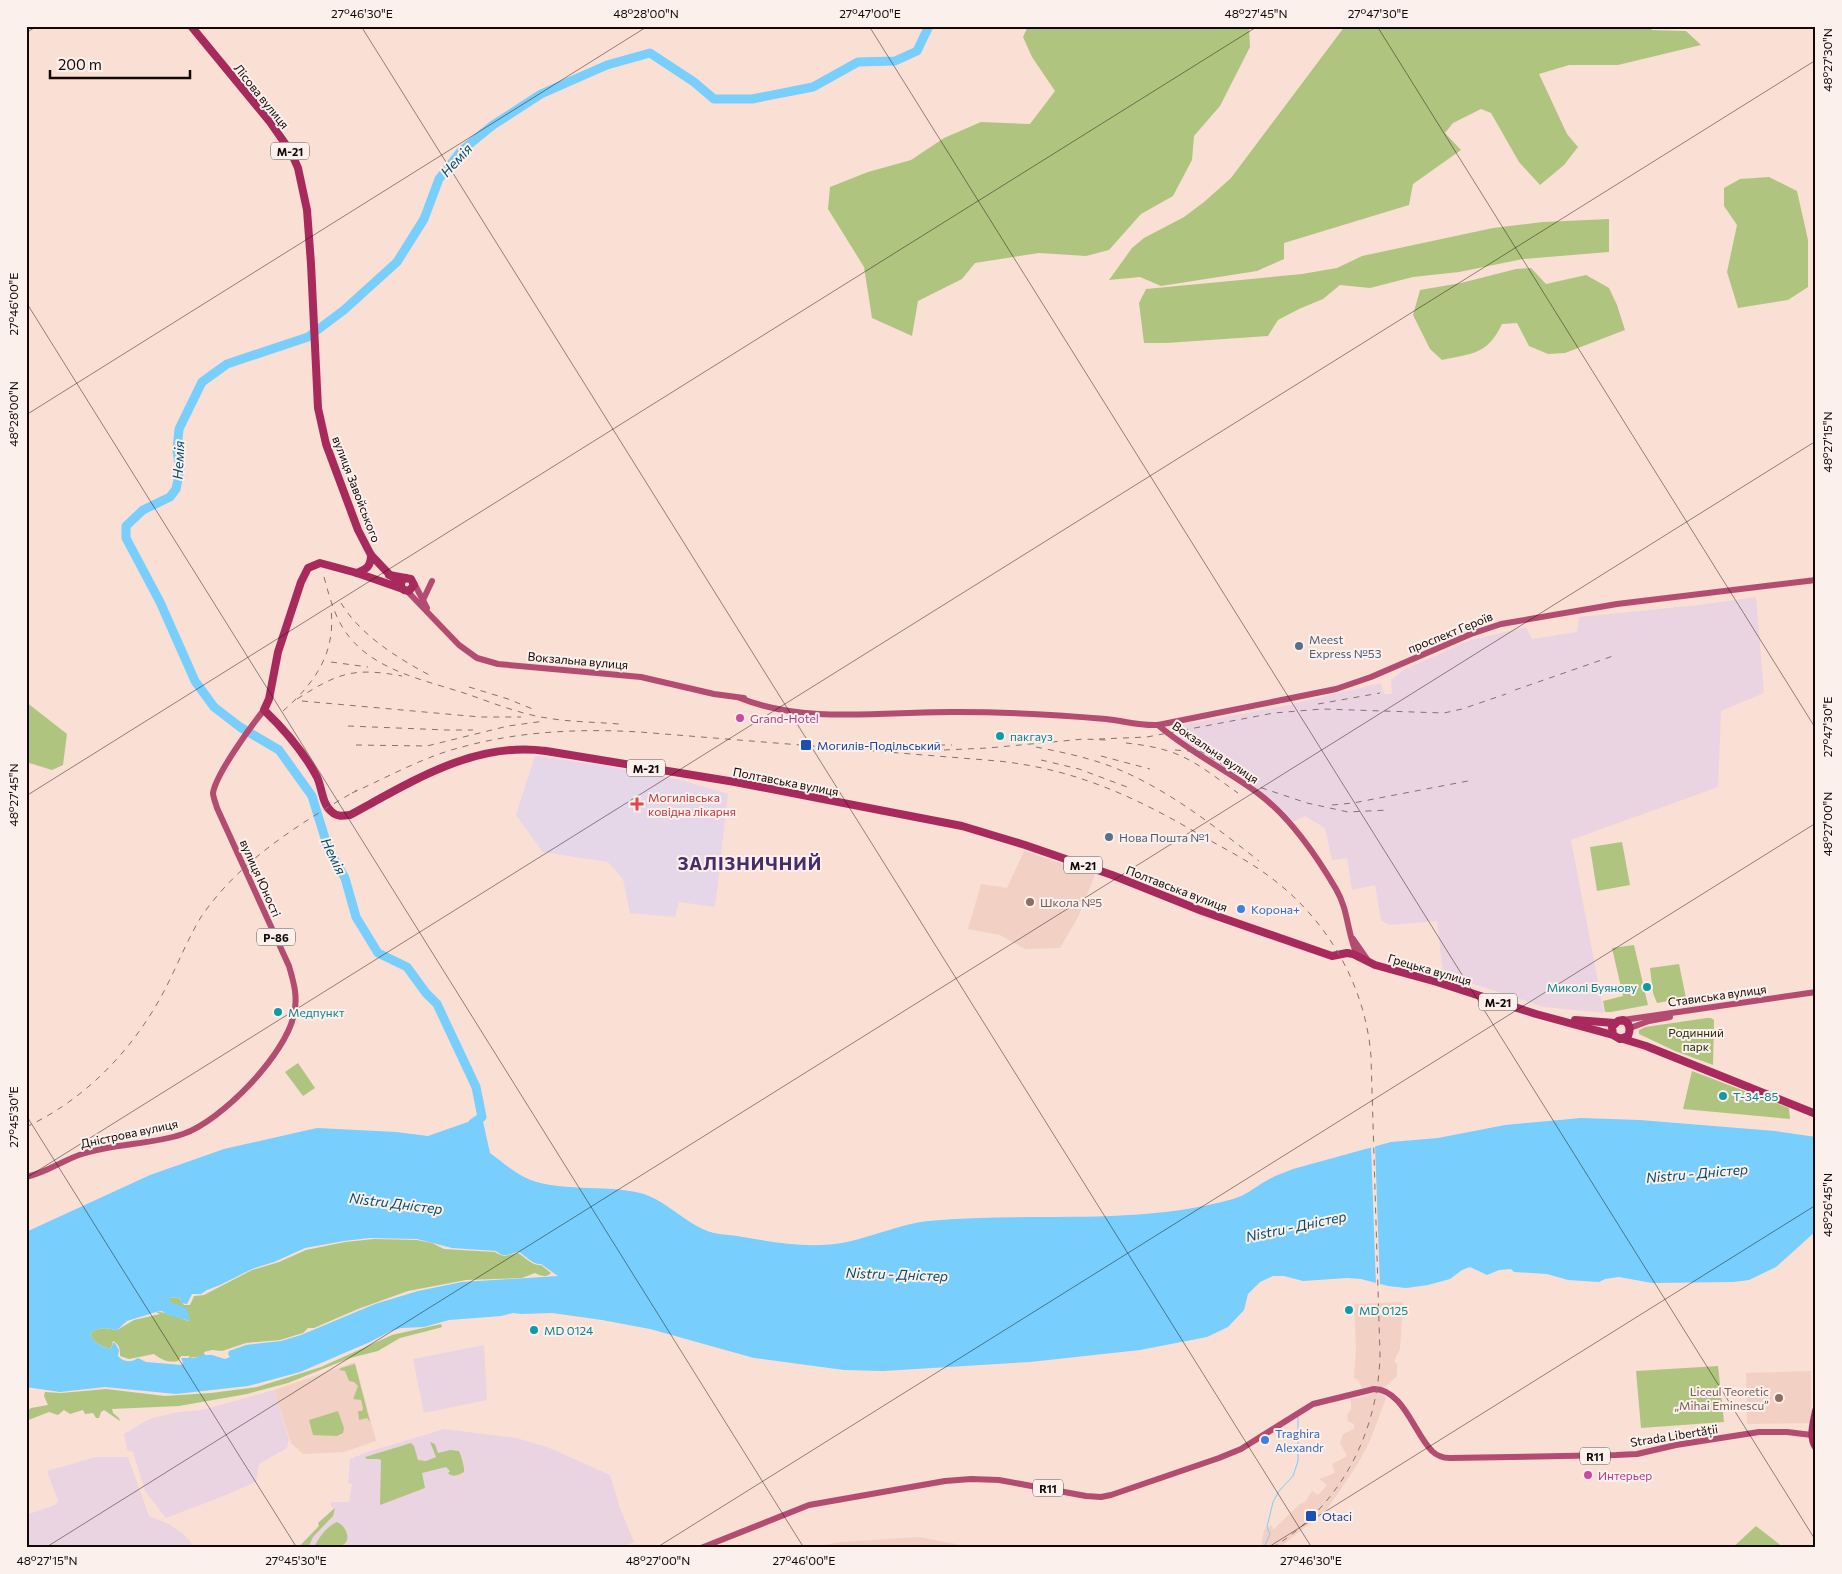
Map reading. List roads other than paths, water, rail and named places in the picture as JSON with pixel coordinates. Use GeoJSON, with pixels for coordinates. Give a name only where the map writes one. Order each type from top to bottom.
{"type":"FeatureCollection","features":[{"type":"Feature","properties":{"kind":"highway","name":"Лісова вулиця"},"geometry":{"type":"LineString","coordinates":[[191,26],[270,122],[291,152],[298,168],[307,210],[317,374]]}},
{"type":"Feature","properties":{"kind":"highway","name":"вулиця Завойського"},"geometry":{"type":"LineString","coordinates":[[317,374],[318,408],[326,444],[358,530],[371,555],[389,574],[403,583]]}},
{"type":"Feature","properties":{"kind":"highway"},"geometry":{"type":"LineString","coordinates":[[358,573],[369,566],[371,555]]}},
{"type":"Feature","properties":{"kind":"highway","name":"Вокзальна вулиця"},"geometry":{"type":"LineString","coordinates":[[264,710],[269,699],[278,652],[301,582],[308,568],[320,563],[358,573],[384,583],[403,583]]}},
{"type":"Feature","properties":{"kind":"highway","name":"М-21"},"geometry":{"type":"LineString","coordinates":[[403,583],[411,579],[414,583]]}},
{"type":"Feature","properties":{"kind":"highway","name":"Полтавська вулиця"},"geometry":{"type":"LineString","coordinates":[[264,710],[296,745],[318,778],[329,809],[335,815],[350,814],[405,784],[450,764],[499,750],[531,749],[546,751],[735,782],[962,826],[1087,866],[1202,911],[1332,956],[1344,954],[1356,956]]}},
{"type":"Feature","properties":{"kind":"highway","name":"Грецька вулиця"},"geometry":{"type":"LineString","coordinates":[[1356,956],[1369,962],[1613,1035]]}},
{"type":"Feature","properties":{"kind":"highway","name":"Грецька вулиця"},"geometry":{"type":"LineString","coordinates":[[1560,1020],[1619,1022]]}},
{"type":"Feature","properties":{"kind":"highway"},"geometry":{"type":"LineString","coordinates":[[1613,1035],[1612,1027],[1619,1022]]}},
{"type":"Feature","properties":{"kind":"highway","name":"М-21"},"geometry":{"type":"LineString","coordinates":[[1619,1022],[1626,1022],[1646,1046]]}},
{"type":"Feature","properties":{"kind":"highway"},"geometry":{"type":"LineString","coordinates":[[1624,1039],[1628,1036],[1630,1028]]}},
{"type":"Feature","properties":{"kind":"highway","name":"М-21"},"geometry":{"type":"LineString","coordinates":[[1613,1035],[1646,1046],[1816,1114]]}},
{"type":"Feature","properties":{"kind":"highway"},"geometry":{"type":"LineString","coordinates":[[1816,1410],[1812,1435],[1816,1447]]}},
{"type":"Feature","properties":{"kind":"main road"},"geometry":{"type":"LineString","coordinates":[[423,600],[432,580]]}},
{"type":"Feature","properties":{"kind":"main road","name":"проспект Героїв"},"geometry":{"type":"LineString","coordinates":[[1158,725],[1336,689],[1371,677],[1471,634],[1501,624],[1617,604],[1816,580]]}},
{"type":"Feature","properties":{"kind":"main road","name":"Вокзальна вулиця"},"geometry":{"type":"LineString","coordinates":[[403,583],[459,645],[476,658],[498,664],[641,676],[714,694],[740,698],[774,708],[802,711],[846,715],[958,712],[1108,719],[1142,726],[1158,725],[1181,743],[1261,796],[1289,823],[1306,844],[1337,890],[1348,915],[1356,956]]}},
{"type":"Feature","properties":{"kind":"main road","name":"Вокзальна вулиця"},"geometry":{"type":"LineString","coordinates":[[414,583],[430,614]]}},
{"type":"Feature","properties":{"kind":"main road","name":"вулиця Юності"},"geometry":{"type":"LineString","coordinates":[[208,1121],[254,1078],[278,1051],[290,1028],[296,1004],[294,983],[289,966],[217,808],[213,794],[221,774],[243,737],[264,710]]}},
{"type":"Feature","properties":{"kind":"main road","name":"Вокзальна вулиця"},"geometry":{"type":"LineString","coordinates":[[1351,936],[1369,962]]}},
{"type":"Feature","properties":{"kind":"main road"},"geometry":{"type":"LineString","coordinates":[[1344,954],[1351,936]]}},
{"type":"Feature","properties":{"kind":"main road","name":"Стависька вулиця"},"geometry":{"type":"LineString","coordinates":[[1619,1022],[1816,994]]}},
{"type":"Feature","properties":{"kind":"main road","name":"Стависька вулиця"},"geometry":{"type":"LineString","coordinates":[[1630,1028],[1649,1021],[1691,1013],[1816,994]]}},
{"type":"Feature","properties":{"kind":"main road","name":"Дністрова вулиця"},"geometry":{"type":"LineString","coordinates":[[26,1178],[35,1176],[81,1154],[182,1134],[208,1121]]}},
{"type":"Feature","properties":{"kind":"main road","name":"Strada Libertății"},"geometry":{"type":"LineString","coordinates":[[701,1548],[809,1505],[944,1481],[970,1479],[1000,1480],[1086,1496],[1101,1497],[1111,1495],[1241,1449],[1313,1404],[1376,1389],[1383,1390],[1390,1395],[1411,1418],[1432,1451],[1440,1456],[1450,1458],[1624,1455],[1748,1433],[1777,1431],[1812,1435]]}},
{"type":"Feature","properties":{"kind":"water"},"geometry":{"type":"Polygon","coordinates":[[[482,1117],[490,1153],[520,1175],[537,1182],[566,1187],[626,1190],[640,1193],[659,1201],[704,1230],[714,1233],[782,1243],[821,1245],[847,1242],[928,1221],[1004,1217],[1119,1216],[1195,1208],[1237,1198],[1272,1178],[1293,1169],[1391,1142],[1438,1138],[1505,1125],[1581,1118],[1640,1120],[1775,1131],[1816,1137],[1816,1231],[1776,1267],[1749,1280],[1733,1282],[1652,1283],[1619,1277],[1599,1282],[1568,1280],[1547,1274],[1514,1272],[1511,1269],[1499,1270],[1487,1275],[1470,1267],[1462,1270],[1450,1279],[1406,1288],[1388,1286],[1361,1279],[1303,1281],[1284,1276],[1273,1276],[1260,1282],[1248,1294],[1244,1310],[1228,1327],[1207,1337],[1140,1350],[1030,1362],[883,1371],[844,1370],[754,1358],[650,1329],[602,1320],[552,1313],[513,1313],[501,1316],[449,1320],[424,1327],[401,1328],[300,1372],[248,1386],[176,1394],[105,1387],[60,1392],[26,1387],[26,1232],[150,1175],[224,1149],[317,1128],[396,1132],[428,1136],[482,1117]],[[369,1238],[305,1248],[274,1262],[252,1269],[201,1294],[192,1294],[187,1304],[181,1303],[180,1298],[169,1297],[172,1304],[177,1304],[187,1309],[190,1321],[168,1315],[162,1311],[127,1321],[117,1330],[99,1329],[90,1334],[96,1342],[105,1347],[111,1349],[113,1343],[115,1343],[119,1350],[118,1356],[125,1361],[133,1361],[138,1358],[146,1362],[182,1365],[181,1358],[212,1355],[225,1359],[230,1357],[229,1351],[246,1345],[281,1341],[301,1335],[375,1304],[418,1291],[462,1282],[558,1276],[541,1264],[532,1262],[519,1252],[502,1255],[496,1251],[452,1248],[417,1239],[369,1238]]]}},
{"type":"Feature","properties":{"kind":"waterway","name":"Немія"},"geometry":{"type":"LineString","coordinates":[[473,1123],[482,1117],[476,1087],[437,1004],[426,993],[407,967],[378,953],[356,917],[345,878],[328,848],[312,796],[279,750],[240,727],[214,707],[195,681],[160,602],[126,538],[126,526],[143,510],[170,497],[176,489],[180,470],[177,450],[179,429],[202,382],[227,364],[308,337],[344,310],[397,262],[424,219],[439,179],[461,151],[493,125],[541,94],[607,65],[650,53],[694,82],[714,99],[752,99],[813,87],[858,62],[895,61],[917,51],[929,26]]}},
{"type":"Feature","properties":{"kind":"waterway"},"geometry":{"type":"LineString","coordinates":[[1266,1548],[1265,1545],[1270,1534],[1267,1527],[1273,1502],[1279,1491],[1293,1476],[1298,1461],[1298,1417]]}},
{"type":"Feature","properties":{"kind":"railway"},"geometry":{"type":"LineString","coordinates":[[324,577],[334,610],[341,625],[351,639],[375,660],[421,680],[527,714],[565,720],[619,724]]}},
{"type":"Feature","properties":{"kind":"railway"},"geometry":{"type":"LineString","coordinates":[[341,603],[359,626],[382,646],[433,677]]}},
{"type":"Feature","properties":{"kind":"railway"},"geometry":{"type":"LineString","coordinates":[[283,711],[305,689],[321,666],[330,640],[332,625],[331,609]]}},
{"type":"Feature","properties":{"kind":"railway"},"geometry":{"type":"LineString","coordinates":[[1515,690],[1613,656]]}},
{"type":"Feature","properties":{"kind":"railway"},"geometry":{"type":"LineString","coordinates":[[331,662],[368,667]]}},
{"type":"Feature","properties":{"kind":"railway"},"geometry":{"type":"LineString","coordinates":[[297,699],[324,683],[346,674],[371,672],[402,676]]}},
{"type":"Feature","properties":{"kind":"railway"},"geometry":{"type":"LineString","coordinates":[[469,687],[508,699],[535,710]]}},
{"type":"Feature","properties":{"kind":"railway"},"geometry":{"type":"LineString","coordinates":[[1318,704],[1380,693]]}},
{"type":"Feature","properties":{"kind":"railway"},"geometry":{"type":"LineString","coordinates":[[1099,739],[1147,737],[1274,713],[1322,709],[1444,713],[1506,694]]}},
{"type":"Feature","properties":{"kind":"railway"},"geometry":{"type":"LineString","coordinates":[[302,701],[480,717],[521,717]]}},
{"type":"Feature","properties":{"kind":"railway"},"geometry":{"type":"LineString","coordinates":[[356,745],[427,746],[508,726],[545,721]]}},
{"type":"Feature","properties":{"kind":"railway"},"geometry":{"type":"LineString","coordinates":[[348,726],[473,730]]}},
{"type":"Feature","properties":{"kind":"railway"},"geometry":{"type":"LineString","coordinates":[[352,793],[439,754],[513,736],[564,731],[640,732],[998,761],[1026,765],[1079,778],[1129,797],[1228,850],[1270,877],[1309,913],[1326,934],[1352,980],[1368,1031],[1371,1057],[1380,1355],[1378,1384],[1372,1413],[1363,1440],[1351,1465],[1336,1489],[1317,1511],[1296,1531],[1272,1548]]}},
{"type":"Feature","properties":{"kind":"railway"},"geometry":{"type":"LineString","coordinates":[[944,750],[1084,739],[1106,740]]}},
{"type":"Feature","properties":{"kind":"railway"},"geometry":{"type":"LineString","coordinates":[[1126,743],[1153,747],[1179,755],[1202,768],[1238,793]]}},
{"type":"Feature","properties":{"kind":"railway"},"geometry":{"type":"LineString","coordinates":[[879,745],[952,745]]}},
{"type":"Feature","properties":{"kind":"railway"},"geometry":{"type":"LineString","coordinates":[[1036,747],[1101,763],[1150,785],[1188,808],[1259,861]]}},
{"type":"Feature","properties":{"kind":"railway"},"geometry":{"type":"LineString","coordinates":[[1175,750],[1202,752],[1259,787],[1307,803],[1348,812],[1389,810]]}},
{"type":"Feature","properties":{"kind":"railway"},"geometry":{"type":"LineString","coordinates":[[1101,756],[1150,769]]}},
{"type":"Feature","properties":{"kind":"railway"},"geometry":{"type":"LineString","coordinates":[[1041,760],[1079,769],[1127,787]]}},
{"type":"Feature","properties":{"kind":"railway"},"geometry":{"type":"LineString","coordinates":[[1332,805],[1353,803],[1473,780]]}},
{"type":"Feature","properties":{"kind":"railway"},"geometry":{"type":"LineString","coordinates":[[26,1127],[67,1103],[121,1055],[150,1016],[201,917],[234,878],[252,861],[292,830],[357,790]]}},
{"type":"Feature","properties":{"kind":"place","name":"Meest Express №53"},"geometry":{"type":"Point","coordinates":[1299,646]}},
{"type":"Feature","properties":{"kind":"place","name":"Grand-Hotel"},"geometry":{"type":"Point","coordinates":[740,718]}},
{"type":"Feature","properties":{"kind":"place","name":"пакгауз"},"geometry":{"type":"Point","coordinates":[1000,736]}},
{"type":"Feature","properties":{"kind":"place","name":"Могилів-Подільський"},"geometry":{"type":"Point","coordinates":[806,745]}},
{"type":"Feature","properties":{"kind":"place","name":"Могилівська ковідна лікарня"},"geometry":{"type":"Point","coordinates":[637,804]}},
{"type":"Feature","properties":{"kind":"place","name":"Нова Пошта №1"},"geometry":{"type":"Point","coordinates":[1109,837]}},
{"type":"Feature","properties":{"kind":"place","name":"Школа №5"},"geometry":{"type":"Point","coordinates":[1030,902]}},
{"type":"Feature","properties":{"kind":"place","name":"Корона+"},"geometry":{"type":"Point","coordinates":[1241,909]}},
{"type":"Feature","properties":{"kind":"place","name":"Миколі Буянову"},"geometry":{"type":"Point","coordinates":[1647,987]}},
{"type":"Feature","properties":{"kind":"place","name":"Медпункт"},"geometry":{"type":"Point","coordinates":[278,1012]}},
{"type":"Feature","properties":{"kind":"place","name":"Т-34-85"},"geometry":{"type":"Point","coordinates":[1723,1096]}},
{"type":"Feature","properties":{"kind":"place","name":"MD 0125"},"geometry":{"type":"Point","coordinates":[1349,1310]}},
{"type":"Feature","properties":{"kind":"place","name":"MD 0124"},"geometry":{"type":"Point","coordinates":[534,1330]}},
{"type":"Feature","properties":{"kind":"place","name":"Liceul Teoretic „Mihai Eminescu”"},"geometry":{"type":"Point","coordinates":[1779,1398]}},
{"type":"Feature","properties":{"kind":"place","name":"Traghira Alexandr"},"geometry":{"type":"Point","coordinates":[1265,1440]}},
{"type":"Feature","properties":{"kind":"place","name":"Интерьер"},"geometry":{"type":"Point","coordinates":[1588,1475]}},
{"type":"Feature","properties":{"kind":"place","name":"Otaci"},"geometry":{"type":"Point","coordinates":[1311,1516]}},
{"type":"Feature","properties":{"kind":"district","name":"ЗАЛІЗНИЧНИЙ"},"geometry":{"type":"Point","coordinates":[750,863]}},
{"type":"Feature","properties":{"kind":"park label","name":"Родинний парк"},"geometry":{"type":"Point","coordinates":[1696,1039]}},
{"type":"Feature","properties":{"kind":"water label","name":"Nistru - Дністер"},"geometry":{"type":"Point","coordinates":[1697,1173]}},
{"type":"Feature","properties":{"kind":"water label","name":"Nistru Дністер"},"geometry":{"type":"Point","coordinates":[396,1203]}},
{"type":"Feature","properties":{"kind":"water label","name":"Nistru - Дністер"},"geometry":{"type":"Point","coordinates":[1296,1226]}},
{"type":"Feature","properties":{"kind":"water label","name":"Nistru - Дністер"},"geometry":{"type":"Point","coordinates":[897,1274]}}]}
